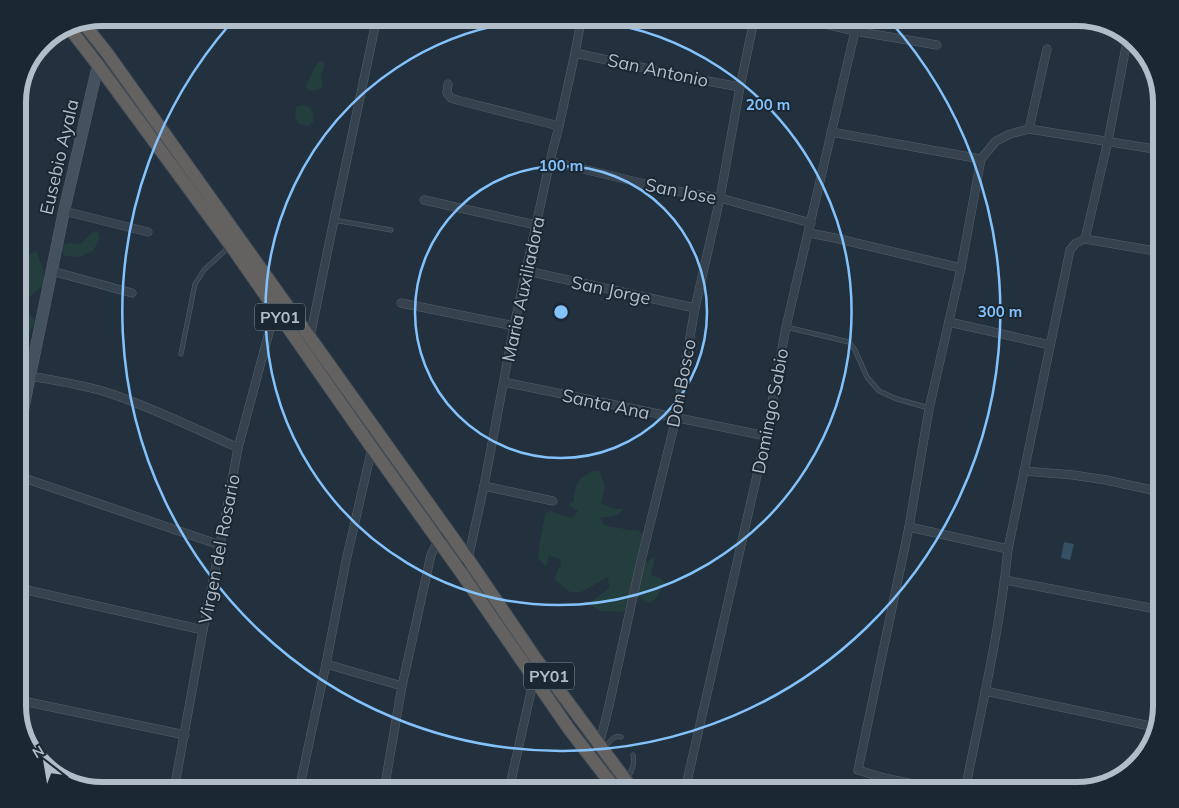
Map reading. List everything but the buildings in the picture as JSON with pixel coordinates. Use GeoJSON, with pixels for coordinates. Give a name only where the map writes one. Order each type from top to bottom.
{"type":"FeatureCollection","features":[{"type":"Feature","properties":{"kind":"highway","name":"PY01"},"geometry":{"type":"LineString","coordinates":[[87,28],[107,53],[468,559],[536,659],[601,748],[621,782]]}},
{"type":"Feature","properties":{"kind":"highway","name":"PY01"},"geometry":{"type":"LineString","coordinates":[[72,32],[231,246],[569,728],[604,776],[614,782]]}},
{"type":"Feature","properties":{"kind":"highway"},"geometry":{"type":"LineString","coordinates":[[98,65],[107,53]]}},
{"type":"Feature","properties":{"kind":"main road","name":"Eusebio Ayala"},"geometry":{"type":"LineString","coordinates":[[26,395],[64,210],[98,65]]}},
{"type":"Feature","properties":{"kind":"street"},"geometry":{"type":"LineString","coordinates":[[310,337],[375,26]]}},
{"type":"Feature","properties":{"kind":"street","name":"Maria Auxiliadora"},"geometry":{"type":"LineString","coordinates":[[468,559],[484,486],[514,326],[550,161],[560,126],[579,26]]}},
{"type":"Feature","properties":{"kind":"street","name":"Don Bosco"},"geometry":{"type":"LineString","coordinates":[[601,748],[638,576],[676,418],[695,308],[720,198],[753,26]]}},
{"type":"Feature","properties":{"kind":"street"},"geometry":{"type":"LineString","coordinates":[[833,26],[937,45]]}},
{"type":"Feature","properties":{"kind":"street","name":"Domingo Sabio"},"geometry":{"type":"LineString","coordinates":[[687,782],[766,436],[786,327],[854,31]]}},
{"type":"Feature","properties":{"kind":"street"},"geometry":{"type":"LineString","coordinates":[[1085,239],[1108,141],[1126,45]]}},
{"type":"Feature","properties":{"kind":"street"},"geometry":{"type":"LineString","coordinates":[[1029,129],[1047,49]]}},
{"type":"Feature","properties":{"kind":"street","name":"San Antonio"},"geometry":{"type":"LineString","coordinates":[[575,53],[740,87]]}},
{"type":"Feature","properties":{"kind":"street"},"geometry":{"type":"LineString","coordinates":[[448,84],[448,94],[451,98],[560,126]]}},
{"type":"Feature","properties":{"kind":"street"},"geometry":{"type":"LineString","coordinates":[[904,782],[858,770],[909,527],[930,408],[950,322],[981,159],[996,141],[1010,134],[1029,129],[1153,148]]}},
{"type":"Feature","properties":{"kind":"street"},"geometry":{"type":"LineString","coordinates":[[831,132],[981,159]]}},
{"type":"Feature","properties":{"kind":"street","name":"San Jose"},"geometry":{"type":"LineString","coordinates":[[550,161],[670,190],[720,198],[811,223]]}},
{"type":"Feature","properties":{"kind":"street"},"geometry":{"type":"LineString","coordinates":[[424,200],[536,225]]}},
{"type":"Feature","properties":{"kind":"street"},"geometry":{"type":"LineString","coordinates":[[64,210],[148,232]]}},
{"type":"Feature","properties":{"kind":"street"},"geometry":{"type":"LineString","coordinates":[[809,233],[961,268]]}},
{"type":"Feature","properties":{"kind":"street"},"geometry":{"type":"LineString","coordinates":[[966,782],[985,691],[1005,580],[1008,549],[1070,250],[1076,243],[1085,239],[1153,250]]}},
{"type":"Feature","properties":{"kind":"street"},"geometry":{"type":"LineString","coordinates":[[52,271],[132,292]]}},
{"type":"Feature","properties":{"kind":"street","name":"San Jorge"},"geometry":{"type":"LineString","coordinates":[[527,271],[695,308]]}},
{"type":"Feature","properties":{"kind":"street"},"geometry":{"type":"LineString","coordinates":[[400,303],[514,326]]}},
{"type":"Feature","properties":{"kind":"street","name":"Virgen del Rosario"},"geometry":{"type":"LineString","coordinates":[[176,782],[238,448],[275,310]]}},
{"type":"Feature","properties":{"kind":"street"},"geometry":{"type":"LineString","coordinates":[[950,322],[1050,345]]}},
{"type":"Feature","properties":{"kind":"street"},"geometry":{"type":"LineString","coordinates":[[26,352],[35,353]]}},
{"type":"Feature","properties":{"kind":"street"},"geometry":{"type":"LineString","coordinates":[[30,376],[112,393],[238,448]]}},
{"type":"Feature","properties":{"kind":"street","name":"Santa Ana"},"geometry":{"type":"LineString","coordinates":[[504,382],[766,436]]}},
{"type":"Feature","properties":{"kind":"street"},"geometry":{"type":"LineString","coordinates":[[301,782],[346,561],[372,448]]}},
{"type":"Feature","properties":{"kind":"street"},"geometry":{"type":"LineString","coordinates":[[1024,471],[1082,476],[1153,490]]}},
{"type":"Feature","properties":{"kind":"street"},"geometry":{"type":"LineString","coordinates":[[26,479],[220,545]]}},
{"type":"Feature","properties":{"kind":"street"},"geometry":{"type":"LineString","coordinates":[[484,486],[553,501]]}},
{"type":"Feature","properties":{"kind":"street"},"geometry":{"type":"LineString","coordinates":[[909,527],[1008,549]]}},
{"type":"Feature","properties":{"kind":"street"},"geometry":{"type":"LineString","coordinates":[[385,782],[402,686],[431,554],[438,541],[448,531]]}},
{"type":"Feature","properties":{"kind":"street"},"geometry":{"type":"LineString","coordinates":[[460,571],[468,559]]}},
{"type":"Feature","properties":{"kind":"street"},"geometry":{"type":"LineString","coordinates":[[1005,580],[1153,608]]}},
{"type":"Feature","properties":{"kind":"street"},"geometry":{"type":"LineString","coordinates":[[26,590],[203,630]]}},
{"type":"Feature","properties":{"kind":"street"},"geometry":{"type":"LineString","coordinates":[[326,664],[402,686]]}},
{"type":"Feature","properties":{"kind":"street"},"geometry":{"type":"LineString","coordinates":[[511,782],[534,678]]}},
{"type":"Feature","properties":{"kind":"street"},"geometry":{"type":"LineString","coordinates":[[985,691],[1150,726]]}},
{"type":"Feature","properties":{"kind":"street"},"geometry":{"type":"LineString","coordinates":[[26,702],[185,735]]}},
{"type":"Feature","properties":{"kind":"street"},"geometry":{"type":"LineString","coordinates":[[603,782],[604,776]]}},
{"type":"Feature","properties":{"kind":"street"},"geometry":{"type":"LineString","coordinates":[[883,782],[884,778]]}},
{"type":"Feature","properties":{"kind":"lane"},"geometry":{"type":"LineString","coordinates":[[334,220],[391,230]]}},
{"type":"Feature","properties":{"kind":"lane"},"geometry":{"type":"LineString","coordinates":[[181,354],[195,284],[204,270],[231,246]]}},
{"type":"Feature","properties":{"kind":"lane"},"geometry":{"type":"LineString","coordinates":[[786,327],[848,342],[855,350],[868,377],[879,391],[897,399],[930,408]]}},
{"type":"Feature","properties":{"kind":"lane"},"geometry":{"type":"LineString","coordinates":[[601,748],[615,737],[621,737]]}},
{"type":"Feature","properties":{"kind":"lane"},"geometry":{"type":"LineString","coordinates":[[627,782],[633,765],[633,755]]}},
{"type":"Feature","properties":{"kind":"green space"},"geometry":{"type":"Polygon","coordinates":[[[319,61],[323,61],[324,65],[321,75],[323,87],[313,91],[309,90],[306,87],[319,61]]]}},
{"type":"Feature","properties":{"kind":"green space"},"geometry":{"type":"Polygon","coordinates":[[[305,105],[311,110],[314,117],[313,122],[307,126],[298,123],[295,116],[296,107],[305,105]]]}},
{"type":"Feature","properties":{"kind":"green space"},"geometry":{"type":"Polygon","coordinates":[[[94,231],[98,232],[100,238],[93,251],[81,257],[64,255],[63,245],[69,243],[81,244],[94,231]]]}},
{"type":"Feature","properties":{"kind":"green space"},"geometry":{"type":"Polygon","coordinates":[[[36,251],[43,269],[44,279],[41,287],[26,300],[26,257],[36,251]]]}},
{"type":"Feature","properties":{"kind":"green space"},"geometry":{"type":"Polygon","coordinates":[[[26,310],[36,321],[26,337],[26,310]]]}},
{"type":"Feature","properties":{"kind":"green space"},"geometry":{"type":"Polygon","coordinates":[[[599,470],[605,486],[601,503],[615,509],[623,509],[618,515],[600,518],[605,526],[639,531],[644,537],[641,565],[655,557],[651,575],[665,582],[653,601],[649,603],[634,595],[627,609],[622,612],[600,611],[589,604],[609,588],[608,577],[581,592],[570,592],[554,579],[561,564],[560,559],[549,556],[546,567],[538,558],[545,514],[550,511],[569,518],[574,516],[578,511],[568,505],[574,501],[577,484],[583,476],[599,470]]]}},
{"type":"Feature","properties":{"kind":"water"},"geometry":{"type":"Polygon","coordinates":[[[1064,542],[1074,544],[1070,560],[1061,558],[1064,542]]]}}]}
